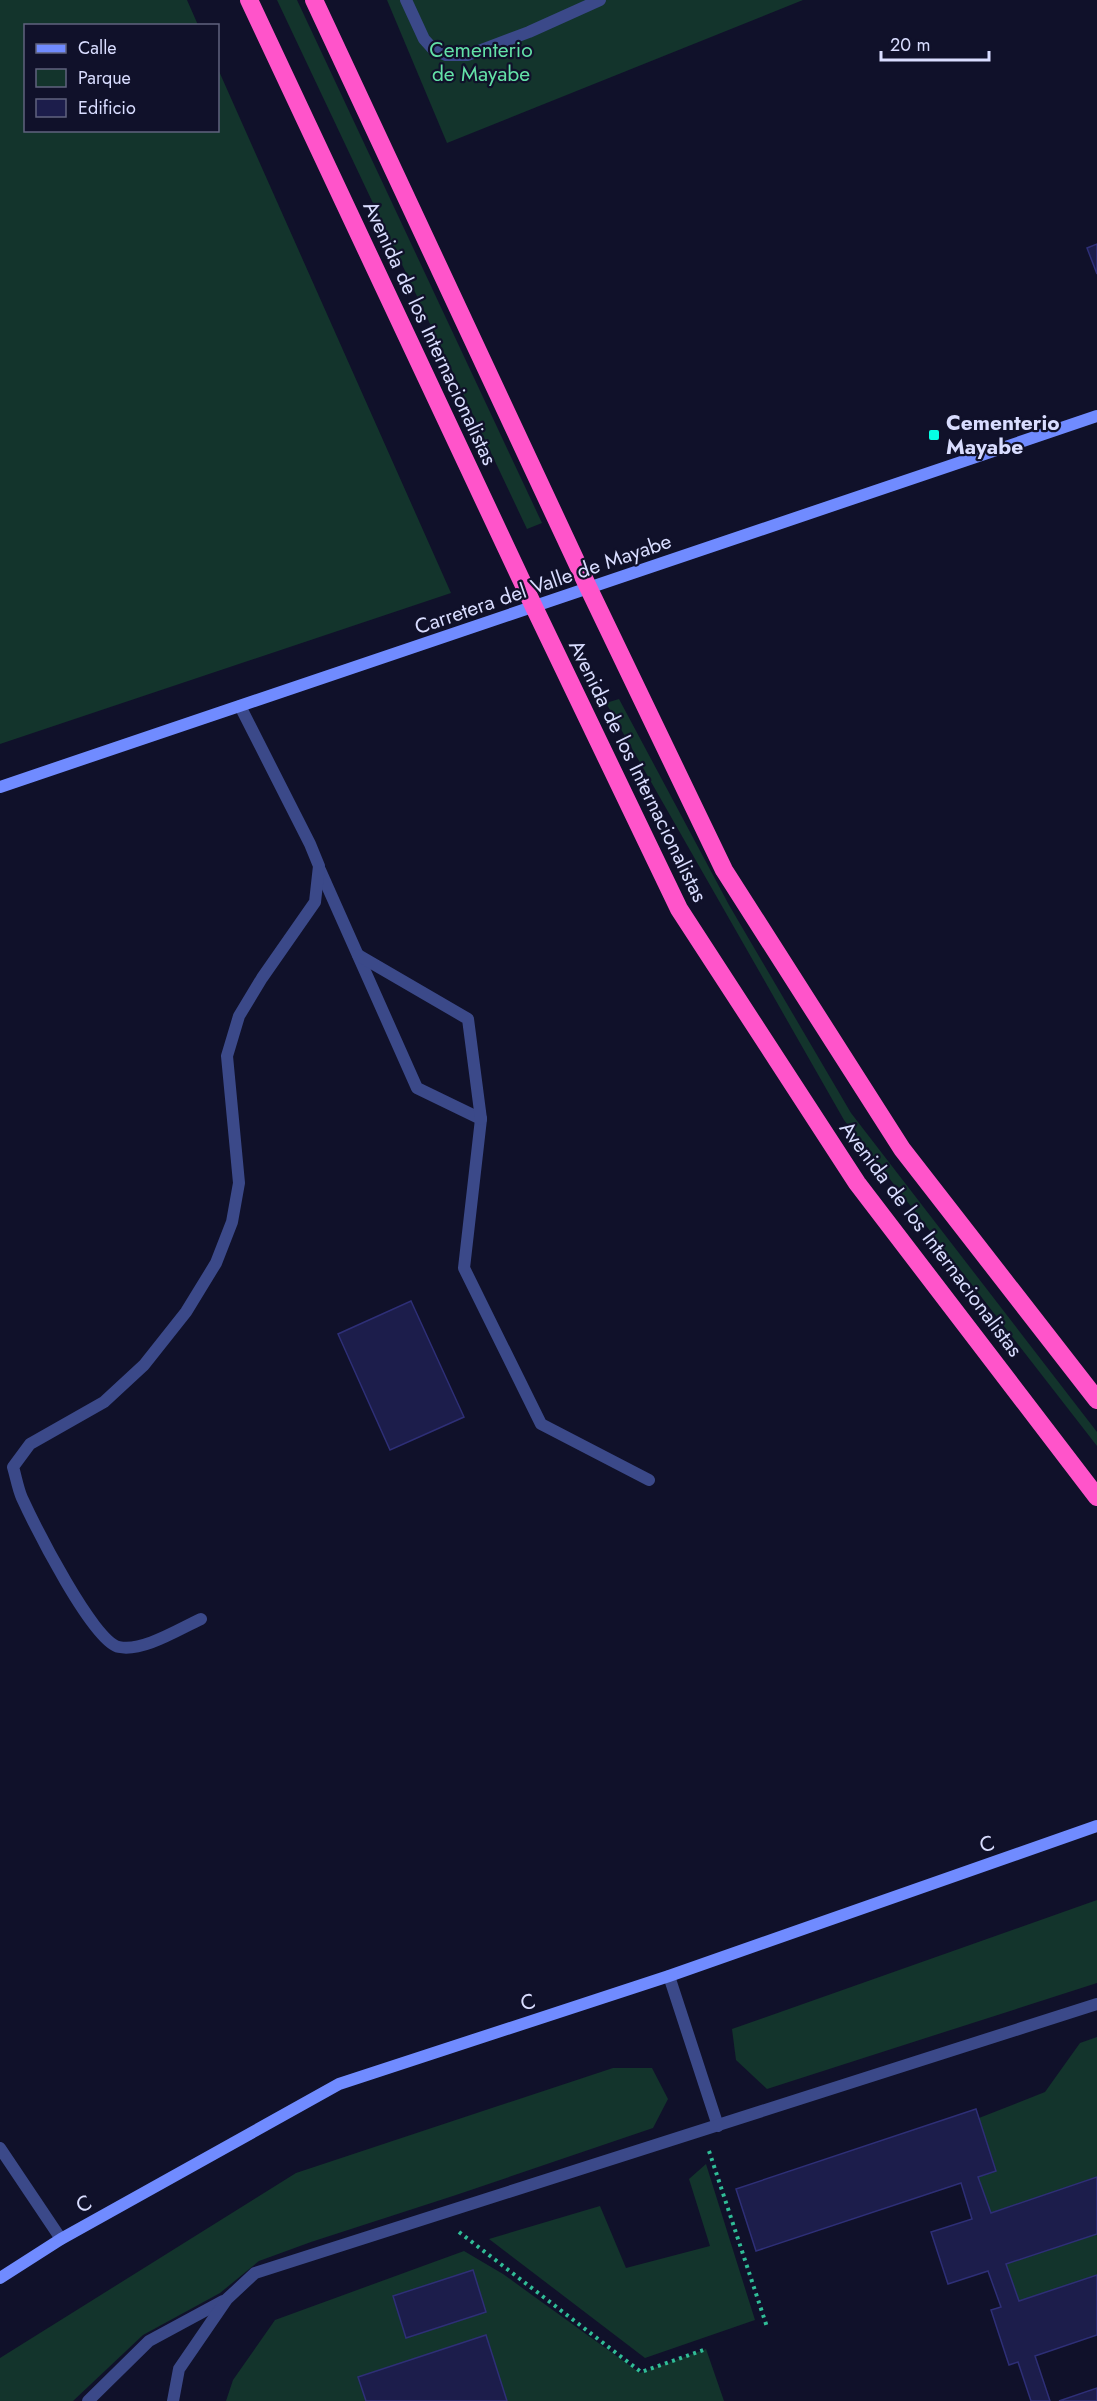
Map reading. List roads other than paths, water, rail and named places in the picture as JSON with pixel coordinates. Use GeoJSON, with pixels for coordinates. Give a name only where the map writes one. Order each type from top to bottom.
{"type":"FeatureCollection","features":[{"type":"Feature","properties":{"kind":"highway","name":"Avenida de los Internacionalistas"},"geometry":{"type":"LineString","coordinates":[[249,0],[534,607],[679,909],[857,1184],[1097,1497]]}},
{"type":"Feature","properties":{"kind":"highway","name":"Avenida de los Internacionalistas"},"geometry":{"type":"LineString","coordinates":[[314,0],[589,589],[724,870],[902,1149],[1097,1400]]}},
{"type":"Feature","properties":{"kind":"street","name":"Carretera del Valle de Mayabe"},"geometry":{"type":"LineString","coordinates":[[0,787],[1097,416]]}},
{"type":"Feature","properties":{"kind":"street","name":"C"},"geometry":{"type":"LineString","coordinates":[[0,2278],[62,2239],[339,2084],[669,1976],[1097,1826]]}},
{"type":"Feature","properties":{"kind":"lane"},"geometry":{"type":"LineString","coordinates":[[406,0],[424,39],[433,49],[446,56],[468,56],[600,0]]}},
{"type":"Feature","properties":{"kind":"lane"},"geometry":{"type":"LineString","coordinates":[[240,706],[310,844],[417,1088],[481,1119]]}},
{"type":"Feature","properties":{"kind":"lane"},"geometry":{"type":"LineString","coordinates":[[201,1619],[136,1648],[117,1647],[106,1640],[84,1614],[21,1497],[13,1467],[30,1444],[105,1402],[144,1365],[186,1312],[216,1263],[232,1222],[239,1183],[227,1056],[239,1016],[262,978],[315,902],[319,866]]}},
{"type":"Feature","properties":{"kind":"lane"},"geometry":{"type":"LineString","coordinates":[[358,955],[468,1019],[481,1119],[464,1268],[541,1424],[649,1480]]}},
{"type":"Feature","properties":{"kind":"lane"},"geometry":{"type":"LineString","coordinates":[[669,1976],[718,2126]]}},
{"type":"Feature","properties":{"kind":"lane"},"geometry":{"type":"LineString","coordinates":[[173,2401],[179,2369],[227,2299],[255,2273],[1097,2004]]}},
{"type":"Feature","properties":{"kind":"lane"},"geometry":{"type":"LineString","coordinates":[[0,2148],[62,2239]]}},
{"type":"Feature","properties":{"kind":"lane"},"geometry":{"type":"LineString","coordinates":[[88,2401],[149,2341],[227,2299]]}},
{"type":"Feature","properties":{"kind":"place","name":"Cementerio Mayabe"},"geometry":{"type":"Point","coordinates":[934,435]}},
{"type":"Feature","properties":{"kind":"park label","name":"Cementerio de Mayabe"},"geometry":{"type":"Point","coordinates":[481,62]}}]}
